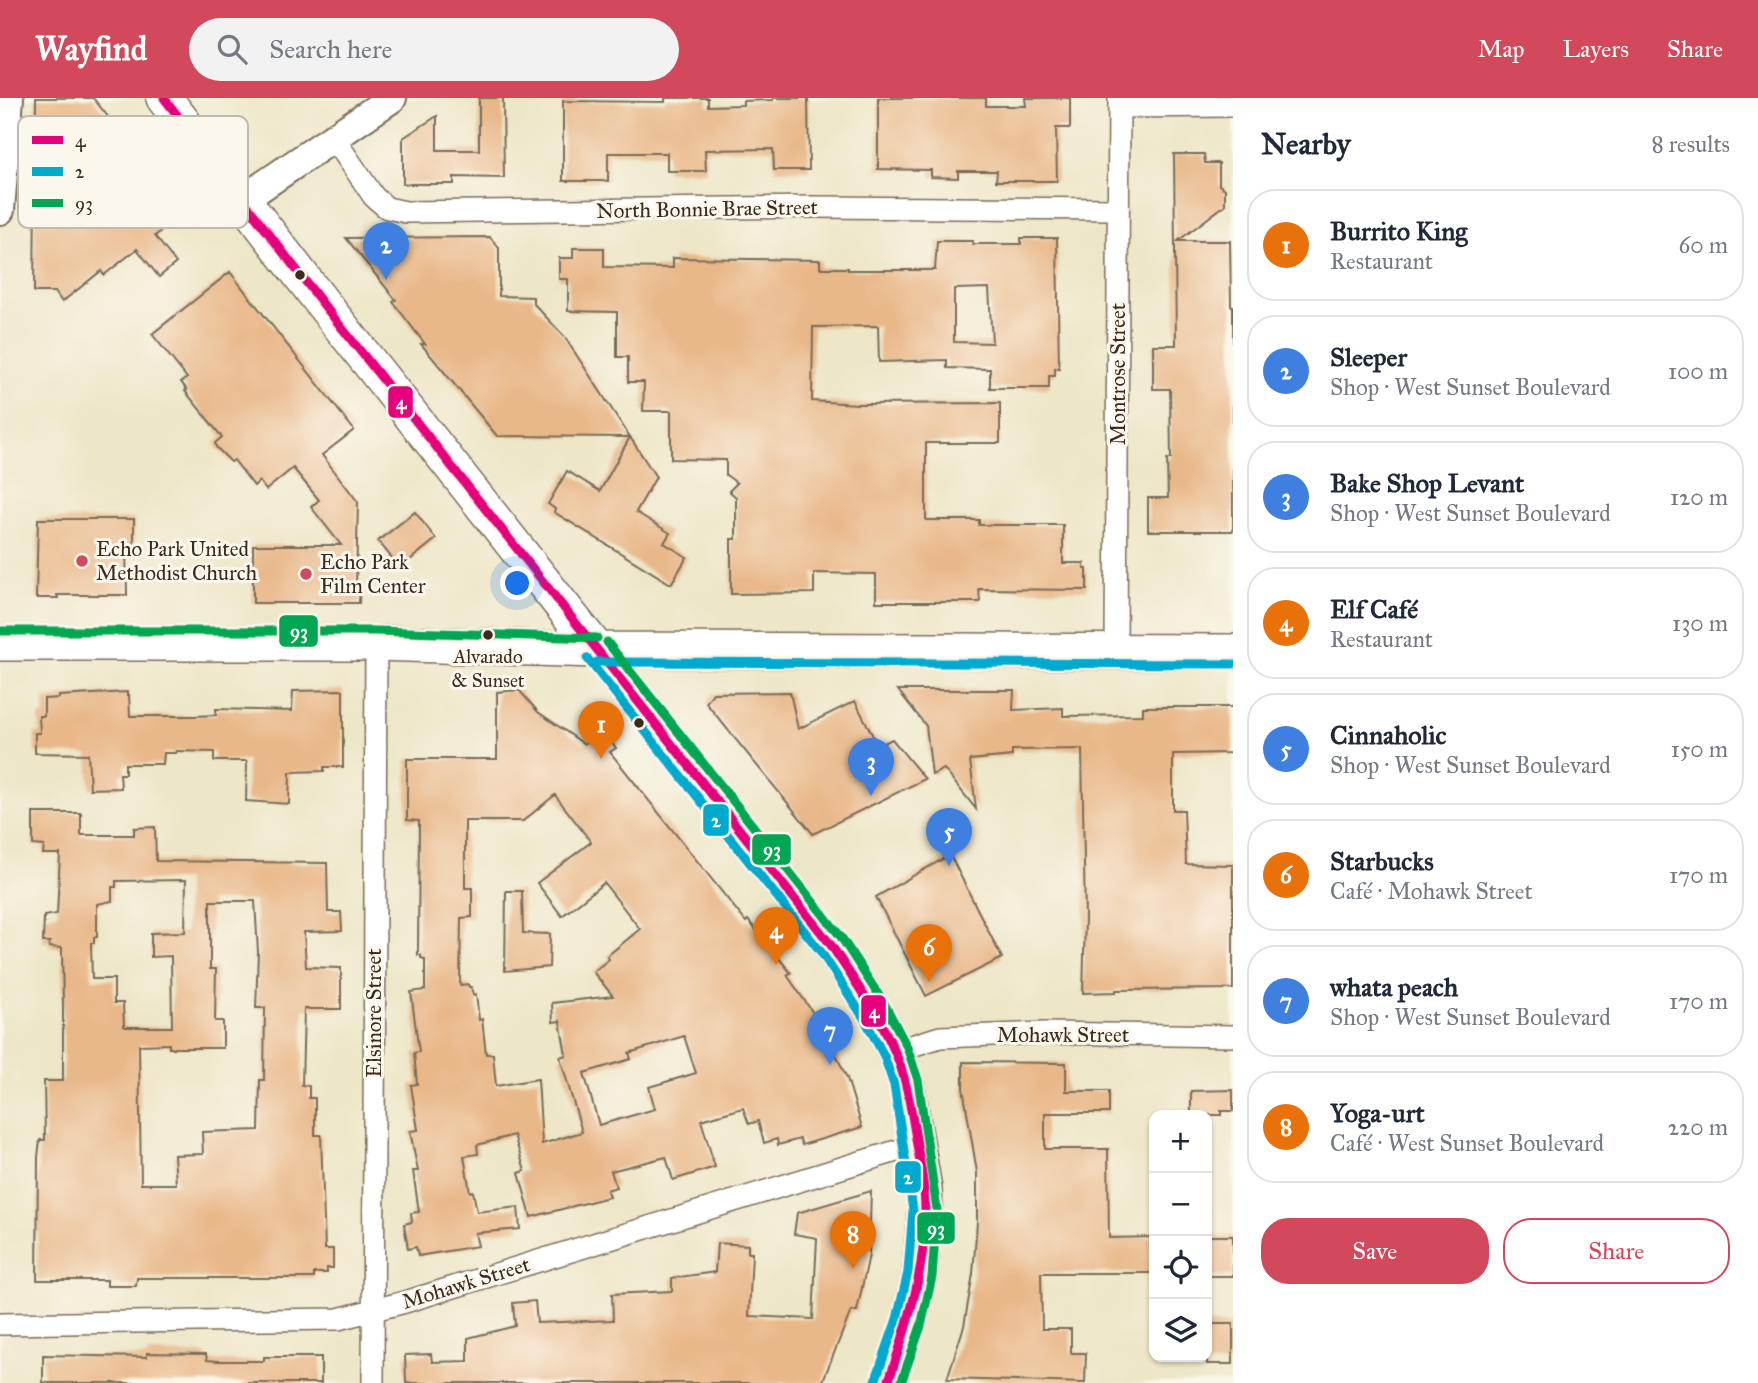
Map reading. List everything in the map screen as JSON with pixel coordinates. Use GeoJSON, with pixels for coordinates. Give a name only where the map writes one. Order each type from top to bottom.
{"type":"FeatureCollection","features":[{"type":"Feature","properties":{"kind":"main road"},"geometry":{"type":"LineString","coordinates":[[164,98],[178,116]]}},
{"type":"Feature","properties":{"kind":"main road"},"geometry":{"type":"LineString","coordinates":[[248,208],[831,945],[876,1012],[895,1051],[906,1082],[925,1210],[920,1274],[909,1322],[888,1383]]}},
{"type":"Feature","properties":{"kind":"main road"},"geometry":{"type":"LineString","coordinates":[[0,643],[376,643],[597,650],[1233,652]]}},
{"type":"Feature","properties":{"kind":"street"},"geometry":{"type":"LineString","coordinates":[[0,210],[9,98]]}},
{"type":"Feature","properties":{"kind":"street"},"geometry":{"type":"LineString","coordinates":[[248,196],[392,98]]}},
{"type":"Feature","properties":{"kind":"street"},"geometry":{"type":"LineString","coordinates":[[1119,102],[1233,106]]}},
{"type":"Feature","properties":{"kind":"street","name":"Montrose Street"},"geometry":{"type":"LineString","coordinates":[[1116,651],[1119,102]]}},
{"type":"Feature","properties":{"kind":"street","name":"North Bonnie Brae Street"},"geometry":{"type":"LineString","coordinates":[[333,137],[374,197],[387,208],[407,212],[813,207],[1118,209]]}},
{"type":"Feature","properties":{"kind":"street","name":"Elsinore Street"},"geometry":{"type":"LineString","coordinates":[[373,1383],[376,643]]}},
{"type":"Feature","properties":{"kind":"street","name":"Mohawk Street"},"geometry":{"type":"LineString","coordinates":[[895,1051],[940,1037],[1044,1032],[1233,1036]]}},
{"type":"Feature","properties":{"kind":"street","name":"Mohawk Street"},"geometry":{"type":"LineString","coordinates":[[0,1324],[338,1319],[916,1145]]}},
{"type":"Feature","properties":{"kind":"building"},"geometry":{"type":"Polygon","coordinates":[[[36,98],[93,98],[107,116],[36,116],[36,98]]]}},
{"type":"Feature","properties":{"kind":"building"},"geometry":{"type":"Polygon","coordinates":[[[479,98],[503,98],[504,178],[454,177],[454,184],[403,184],[403,138],[437,116],[437,150],[479,150],[479,98]]]}},
{"type":"Feature","properties":{"kind":"building"},"geometry":{"type":"Polygon","coordinates":[[[665,98],[708,98],[708,106],[743,105],[743,101],[773,98],[808,98],[809,170],[774,170],[773,149],[705,150],[706,171],[667,171],[667,153],[608,153],[608,181],[563,181],[563,101],[665,102],[665,98]]]}},
{"type":"Feature","properties":{"kind":"building"},"geometry":{"type":"Polygon","coordinates":[[[878,98],[986,98],[986,106],[1026,106],[1025,98],[1070,98],[1070,128],[1056,128],[1057,181],[996,181],[997,171],[958,171],[958,178],[931,177],[931,170],[878,169],[878,98]]]}},
{"type":"Feature","properties":{"kind":"building"},"geometry":{"type":"Polygon","coordinates":[[[1174,154],[1204,154],[1205,163],[1219,163],[1219,185],[1225,189],[1225,205],[1178,241],[1230,241],[1233,306],[1233,531],[1148,531],[1148,498],[1168,498],[1167,459],[1171,459],[1170,389],[1153,389],[1153,345],[1176,345],[1174,154]]]}},
{"type":"Feature","properties":{"kind":"building"},"geometry":{"type":"Polygon","coordinates":[[[35,228],[165,228],[155,236],[176,263],[159,277],[137,249],[104,275],[101,271],[62,302],[55,292],[34,292],[35,228]]]}},
{"type":"Feature","properties":{"kind":"building"},"geometry":{"type":"Polygon","coordinates":[[[490,237],[499,248],[499,296],[533,297],[533,303],[564,336],[630,437],[497,436],[421,344],[425,344],[393,302],[396,300],[346,238],[490,237]]]}},
{"type":"Feature","properties":{"kind":"building"},"geometry":{"type":"Polygon","coordinates":[[[1021,238],[1057,238],[1059,369],[1055,368],[1055,376],[1049,376],[1049,388],[990,388],[990,369],[947,368],[947,360],[879,362],[878,326],[813,327],[812,401],[857,404],[1000,403],[1000,443],[926,443],[926,520],[979,520],[979,525],[1063,525],[1063,563],[1084,563],[1084,569],[1087,569],[1087,590],[979,589],[980,602],[876,602],[876,574],[814,573],[814,593],[731,594],[731,539],[736,539],[736,497],[729,491],[737,483],[726,475],[726,460],[671,459],[671,411],[643,411],[644,382],[628,382],[628,357],[617,357],[617,312],[568,311],[568,279],[559,279],[559,258],[573,258],[573,248],[604,248],[604,267],[673,268],[673,258],[820,260],[820,268],[935,270],[937,241],[1021,244],[1021,238]],[[989,288],[954,289],[954,342],[992,343],[989,288]]]}},
{"type":"Feature","properties":{"kind":"building"},"geometry":{"type":"Polygon","coordinates":[[[230,272],[354,430],[322,455],[358,502],[356,585],[360,585],[359,603],[253,603],[253,545],[341,545],[311,507],[319,500],[293,468],[266,490],[259,481],[254,486],[234,460],[231,462],[216,447],[215,443],[222,437],[185,391],[187,390],[181,382],[187,378],[152,334],[230,272]]]}},
{"type":"Feature","properties":{"kind":"building"},"geometry":{"type":"Polygon","coordinates":[[[630,437],[656,477],[636,512],[670,533],[664,543],[687,557],[671,584],[554,512],[555,509],[548,504],[567,471],[600,491],[630,437]]]}},
{"type":"Feature","properties":{"kind":"building"},"geometry":{"type":"Polygon","coordinates":[[[415,512],[436,539],[400,568],[378,541],[415,512]]]}},
{"type":"Feature","properties":{"kind":"building","name":"Echo Park United Methodist Church"},"geometry":{"type":"Polygon","coordinates":[[[38,519],[134,519],[134,547],[126,547],[127,595],[57,595],[58,598],[36,598],[38,519]]]}},
{"type":"Feature","properties":{"kind":"building"},"geometry":{"type":"Polygon","coordinates":[[[343,690],[343,767],[324,767],[324,771],[290,772],[289,804],[246,801],[247,761],[214,761],[214,752],[176,751],[164,753],[163,764],[125,764],[125,774],[120,774],[121,788],[90,789],[88,754],[35,753],[35,733],[40,733],[39,716],[44,716],[44,699],[127,692],[130,716],[195,716],[216,715],[216,709],[292,711],[293,691],[343,690]]]}},
{"type":"Feature","properties":{"kind":"building"},"geometry":{"type":"Polygon","coordinates":[[[519,690],[538,712],[584,744],[602,730],[616,748],[610,752],[746,922],[748,920],[791,973],[787,975],[824,1029],[847,1078],[862,1127],[802,1145],[800,1139],[778,1145],[777,1139],[764,1143],[758,1121],[749,1124],[743,1108],[701,1120],[715,1167],[673,1180],[666,1157],[611,1171],[616,1187],[607,1190],[609,1197],[531,1217],[519,1173],[525,1171],[514,1135],[477,1145],[478,1154],[464,1156],[470,1192],[473,1191],[477,1212],[518,1207],[520,1229],[475,1233],[478,1246],[418,1256],[416,1247],[408,1249],[404,1224],[412,1222],[411,1213],[419,1212],[413,1171],[418,1171],[410,1131],[418,1130],[411,1085],[417,1084],[414,1053],[419,1052],[411,992],[425,990],[425,959],[418,955],[419,821],[407,820],[407,759],[497,759],[497,692],[519,690]],[[555,795],[523,821],[465,821],[465,888],[472,888],[472,917],[461,918],[460,985],[468,984],[473,995],[476,994],[486,1054],[493,1054],[496,1086],[538,1079],[542,1144],[582,1132],[560,1057],[566,1055],[560,1021],[553,1022],[552,1003],[613,996],[593,972],[609,959],[607,956],[640,929],[604,883],[562,916],[537,883],[591,842],[555,795]],[[684,1036],[629,1053],[631,1059],[584,1073],[599,1125],[655,1109],[649,1087],[696,1073],[684,1036]]]}},
{"type":"Feature","properties":{"kind":"building"},"geometry":{"type":"Polygon","coordinates":[[[898,690],[1014,690],[1013,710],[1063,708],[1063,716],[1143,715],[1143,707],[1233,707],[1233,753],[1173,754],[1173,810],[1184,810],[1186,864],[1233,865],[1233,989],[1116,990],[1083,993],[1085,919],[1082,749],[1012,750],[1012,756],[970,760],[976,809],[944,769],[932,775],[926,726],[898,690]]]}},
{"type":"Feature","properties":{"kind":"building"},"geometry":{"type":"Polygon","coordinates":[[[790,692],[798,729],[855,701],[878,746],[892,739],[925,779],[813,834],[706,703],[713,693],[790,692]]]}},
{"type":"Feature","properties":{"kind":"building"},"geometry":{"type":"Polygon","coordinates":[[[33,813],[81,813],[81,835],[134,835],[134,828],[155,827],[156,861],[327,863],[328,912],[341,912],[342,931],[304,932],[306,967],[341,968],[341,1009],[304,1009],[302,1085],[309,1086],[309,1098],[315,1098],[315,1135],[321,1135],[325,1249],[333,1249],[333,1268],[327,1268],[327,1273],[314,1273],[314,1278],[137,1278],[136,1286],[107,1286],[107,1280],[37,1280],[38,1157],[40,1140],[45,1140],[44,1081],[63,1081],[63,1007],[62,948],[49,947],[50,942],[43,942],[44,916],[57,914],[60,854],[43,854],[44,846],[33,845],[33,813]],[[186,880],[116,881],[116,887],[112,887],[112,901],[97,904],[97,937],[94,937],[94,943],[91,943],[92,979],[114,979],[114,1003],[123,1003],[124,1027],[172,1027],[171,956],[151,957],[151,933],[185,932],[186,880]],[[210,901],[210,969],[216,969],[215,1021],[223,1021],[223,1048],[139,1045],[141,1184],[176,1184],[174,1155],[203,1154],[202,1132],[259,1130],[260,1080],[264,1080],[265,1008],[256,1008],[258,952],[255,901],[210,901]]]}},
{"type":"Feature","properties":{"kind":"building"},"geometry":{"type":"Polygon","coordinates":[[[950,855],[1002,958],[926,996],[876,897],[950,855]]]}},
{"type":"Feature","properties":{"kind":"building"},"geometry":{"type":"Polygon","coordinates":[[[506,891],[522,891],[523,933],[550,934],[549,967],[505,971],[506,891]]]}},
{"type":"Feature","properties":{"kind":"building"},"geometry":{"type":"Polygon","coordinates":[[[963,1062],[1066,1063],[1066,1091],[1109,1091],[1109,1113],[1045,1113],[1045,1149],[1108,1149],[1109,1238],[1149,1237],[1149,1273],[1041,1273],[1042,1329],[1071,1329],[1071,1353],[1086,1353],[1085,1383],[947,1379],[964,1326],[973,1274],[977,1222],[977,1172],[963,1088],[963,1062]]]}},
{"type":"Feature","properties":{"kind":"building"},"geometry":{"type":"Polygon","coordinates":[[[1233,1090],[1233,1111],[1221,1111],[1221,1115],[1212,1115],[1212,1110],[1191,1110],[1191,1091],[1233,1090]]]}},
{"type":"Feature","properties":{"kind":"building"},"geometry":{"type":"Polygon","coordinates":[[[871,1191],[869,1255],[857,1311],[851,1311],[822,1383],[406,1383],[405,1355],[431,1354],[432,1362],[468,1361],[468,1338],[515,1326],[513,1303],[535,1301],[537,1323],[613,1320],[612,1294],[672,1291],[672,1278],[715,1272],[717,1243],[748,1245],[748,1253],[752,1253],[749,1316],[813,1319],[817,1238],[794,1234],[797,1213],[871,1191]]]}},
{"type":"Feature","properties":{"kind":"building"},"geometry":{"type":"Polygon","coordinates":[[[1212,1236],[1233,1236],[1233,1276],[1212,1276],[1212,1236]]]}},
{"type":"Feature","properties":{"kind":"building"},"geometry":{"type":"Polygon","coordinates":[[[1212,1324],[1233,1324],[1233,1364],[1207,1364],[1212,1362],[1212,1324]]]}},
{"type":"Feature","properties":{"kind":"building"},"geometry":{"type":"Polygon","coordinates":[[[147,1353],[206,1354],[207,1360],[218,1361],[264,1361],[264,1357],[321,1357],[321,1383],[43,1383],[43,1355],[147,1357],[147,1353]]]}},
{"type":"Feature","properties":{"kind":"transit line","name":"4"},"geometry":{"type":"LineString","coordinates":[[164,98],[178,116]]}},
{"type":"Feature","properties":{"kind":"transit line","name":"4"},"geometry":{"type":"LineString","coordinates":[[248,207],[831,945],[888,1036],[907,1090],[922,1176],[925,1215],[916,1288],[888,1383]]}},
{"type":"Feature","properties":{"kind":"transit line","name":"93"},"geometry":{"type":"LineString","coordinates":[[0,631],[376,631],[597,638]]}},
{"type":"Feature","properties":{"kind":"transit line","name":"93"},"geometry":{"type":"LineString","coordinates":[[607,642],[841,937],[885,1005],[907,1047],[918,1080],[937,1210],[932,1277],[921,1326],[901,1383]]}},
{"type":"Feature","properties":{"kind":"transit line","name":"2"},"geometry":{"type":"LineString","coordinates":[[587,658],[821,952],[864,1018],[884,1056],[894,1085],[913,1210],[908,1272],[897,1319],[876,1379]]}},
{"type":"Feature","properties":{"kind":"transit line","name":"2"},"geometry":{"type":"LineString","coordinates":[[597,662],[1233,664]]}},
{"type":"Feature","properties":{"kind":"place","name":"Sleeper"},"geometry":{"type":"Point","coordinates":[386,280]}},
{"type":"Feature","properties":{"kind":"place","name":"Echo Park United Methodist Church"},"geometry":{"type":"Point","coordinates":[82,561]}},
{"type":"Feature","properties":{"kind":"place","name":"Echo Park Film Center"},"geometry":{"type":"Point","coordinates":[306,574]}},
{"type":"Feature","properties":{"kind":"place","name":"Alvarado & Sunset"},"geometry":{"type":"Point","coordinates":[488,635]}},
{"type":"Feature","properties":{"kind":"place","name":"Burrito King"},"geometry":{"type":"Point","coordinates":[601,759]}},
{"type":"Feature","properties":{"kind":"place","name":"Bake Shop Levant"},"geometry":{"type":"Point","coordinates":[871,796]}},
{"type":"Feature","properties":{"kind":"place","name":"Cinnaholic"},"geometry":{"type":"Point","coordinates":[949,866]}},
{"type":"Feature","properties":{"kind":"place","name":"Elf Café"},"geometry":{"type":"Point","coordinates":[776,965]}},
{"type":"Feature","properties":{"kind":"place","name":"Starbucks"},"geometry":{"type":"Point","coordinates":[929,982]}},
{"type":"Feature","properties":{"kind":"place","name":"whata peach"},"geometry":{"type":"Point","coordinates":[830,1065]}},
{"type":"Feature","properties":{"kind":"place","name":"Yoga-urt"},"geometry":{"type":"Point","coordinates":[853,1269]}}]}
